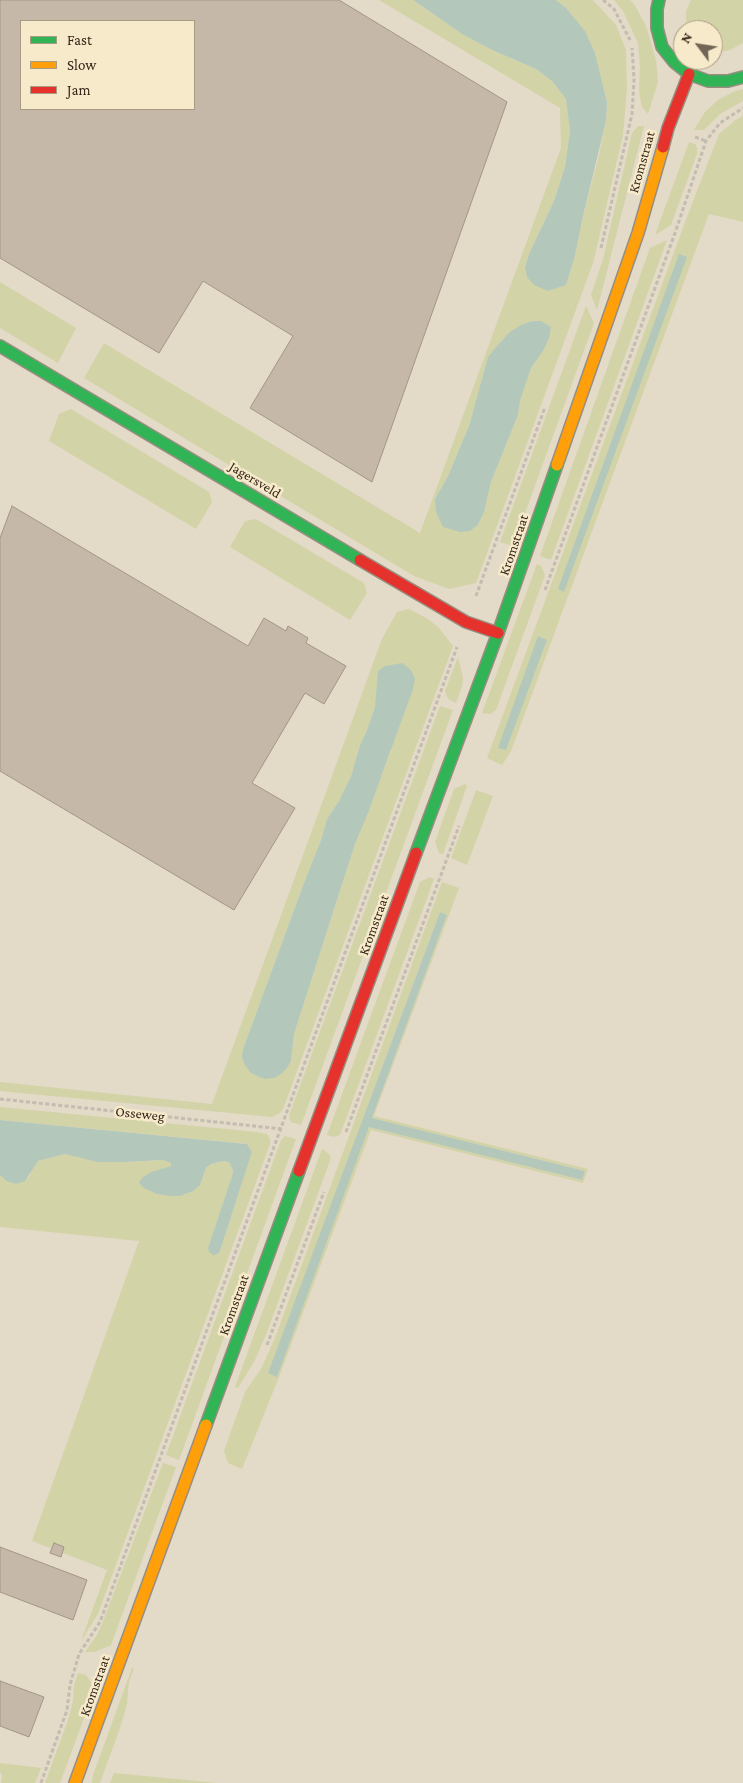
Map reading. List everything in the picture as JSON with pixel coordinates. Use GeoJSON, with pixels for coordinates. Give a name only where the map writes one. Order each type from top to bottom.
{"type":"FeatureCollection","features":[{"type":"Feature","properties":{"kind":"street"},"geometry":{"type":"LineString","coordinates":[[659,0],[656,8],[657,28],[662,46],[674,62],[689,74],[708,81],[728,81],[743,77]]}},
{"type":"Feature","properties":{"kind":"street","name":"Kromstraat"},"geometry":{"type":"LineString","coordinates":[[75,1783],[498,633],[638,234],[668,128],[689,74]]}},
{"type":"Feature","properties":{"kind":"street","name":"Jagersveld"},"geometry":{"type":"LineString","coordinates":[[0,346],[424,598],[466,622],[498,633]]}},
{"type":"Feature","properties":{"kind":"path"},"geometry":{"type":"LineString","coordinates":[[603,0],[614,9],[631,43],[634,80],[632,114]]}},
{"type":"Feature","properties":{"kind":"path"},"geometry":{"type":"LineString","coordinates":[[706,142],[720,123],[743,108]]}},
{"type":"Feature","properties":{"kind":"path","name":"Osseweg"},"geometry":{"type":"LineString","coordinates":[[0,1099],[281,1128]]}},
{"type":"Feature","properties":{"kind":"path","name":"Kromstraat"},"geometry":{"type":"LineString","coordinates":[[41,1783],[67,1710],[70,1685],[79,1654],[100,1622],[281,1128]]}},
{"type":"Feature","properties":{"kind":"green space"},"geometry":{"type":"Polygon","coordinates":[[[379,0],[413,0],[462,34],[492,50],[536,69],[553,82],[566,99],[570,131],[565,167],[554,201],[529,254],[525,267],[566,285],[575,256],[599,155],[606,121],[607,102],[595,53],[566,8],[556,0],[593,0],[616,25],[626,50],[627,89],[623,135],[593,263],[476,583],[449,589],[414,576],[84,378],[104,343],[420,533],[561,148],[560,108],[379,0]],[[543,351],[488,358],[469,426],[448,476],[435,499],[470,531],[478,525],[484,512],[491,482],[518,415],[520,401],[531,368],[543,351]]]}},
{"type":"Feature","properties":{"kind":"green space"},"geometry":{"type":"Polygon","coordinates":[[[614,0],[630,0],[646,26],[656,60],[658,82],[648,114],[642,107],[639,92],[640,67],[638,43],[623,11],[614,0]]]}},
{"type":"Feature","properties":{"kind":"green space"},"geometry":{"type":"Polygon","coordinates":[[[691,0],[743,0],[743,43],[730,50],[723,51],[723,20],[686,20],[686,11],[691,0]]]}},
{"type":"Feature","properties":{"kind":"green space"},"geometry":{"type":"Polygon","coordinates":[[[743,89],[743,101],[720,114],[704,130],[694,130],[705,112],[718,100],[743,89]]]}},
{"type":"Feature","properties":{"kind":"green space"},"geometry":{"type":"Polygon","coordinates":[[[743,116],[743,222],[709,214],[511,751],[502,765],[487,758],[719,134],[743,116]],[[538,637],[508,744],[547,640],[538,637]]]}},
{"type":"Feature","properties":{"kind":"green space"},"geometry":{"type":"Polygon","coordinates":[[[638,126],[644,126],[597,310],[591,295],[603,259],[632,133],[638,126]]]}},
{"type":"Feature","properties":{"kind":"green space"},"geometry":{"type":"Polygon","coordinates":[[[689,142],[695,144],[697,154],[671,225],[655,235],[689,142]]]}},
{"type":"Feature","properties":{"kind":"green space"},"geometry":{"type":"Polygon","coordinates":[[[667,240],[551,560],[540,556],[650,248],[667,240]]]}},
{"type":"Feature","properties":{"kind":"green space"},"geometry":{"type":"Polygon","coordinates":[[[0,282],[76,328],[58,363],[0,328],[0,282]]]}},
{"type":"Feature","properties":{"kind":"green space"},"geometry":{"type":"Polygon","coordinates":[[[586,306],[594,323],[513,546],[500,542],[586,306]]]}},
{"type":"Feature","properties":{"kind":"green space"},"geometry":{"type":"Polygon","coordinates":[[[71,409],[209,492],[212,502],[196,529],[49,441],[59,414],[71,409]]]}},
{"type":"Feature","properties":{"kind":"green space"},"geometry":{"type":"Polygon","coordinates":[[[256,519],[364,583],[367,593],[350,620],[230,547],[245,521],[256,519]]]}},
{"type":"Feature","properties":{"kind":"green space"},"geometry":{"type":"Polygon","coordinates":[[[537,564],[541,566],[545,575],[496,710],[491,714],[482,713],[537,564]]]}},
{"type":"Feature","properties":{"kind":"green space"},"geometry":{"type":"Polygon","coordinates":[[[409,609],[428,619],[439,628],[453,646],[280,1113],[272,1117],[0,1091],[0,1082],[212,1104],[382,639],[397,612],[409,609]],[[377,680],[378,694],[375,707],[360,745],[351,776],[339,801],[327,819],[321,840],[243,1049],[291,1061],[294,1034],[355,844],[391,751],[377,680]]]}},
{"type":"Feature","properties":{"kind":"green space"},"geometry":{"type":"Polygon","coordinates":[[[458,657],[463,678],[456,703],[448,699],[445,691],[458,657]]]}},
{"type":"Feature","properties":{"kind":"green space"},"geometry":{"type":"Polygon","coordinates":[[[440,706],[453,710],[301,1125],[291,1122],[289,1118],[290,1113],[440,706]]]}},
{"type":"Feature","properties":{"kind":"green space"},"geometry":{"type":"Polygon","coordinates":[[[465,784],[467,786],[443,854],[439,853],[435,842],[454,789],[465,784]]]}},
{"type":"Feature","properties":{"kind":"green space"},"geometry":{"type":"Polygon","coordinates":[[[476,790],[493,796],[467,865],[451,858],[476,790]]]}},
{"type":"Feature","properties":{"kind":"green space"},"geometry":{"type":"Polygon","coordinates":[[[430,877],[434,879],[340,1135],[333,1137],[327,1135],[420,882],[430,877]]]}},
{"type":"Feature","properties":{"kind":"green space"},"geometry":{"type":"Polygon","coordinates":[[[442,882],[459,888],[374,1116],[588,1169],[583,1183],[371,1130],[279,1377],[242,1469],[228,1463],[224,1451],[245,1392],[261,1369],[275,1338],[442,882]],[[440,912],[361,1124],[367,1132],[371,1120],[370,1127],[581,1180],[585,1171],[372,1118],[447,915],[440,912]]]}},
{"type":"Feature","properties":{"kind":"green space"},"geometry":{"type":"Polygon","coordinates":[[[0,1107],[257,1132],[267,1134],[270,1139],[270,1144],[98,1614],[81,1641],[107,1570],[32,1541],[139,1241],[0,1227],[0,1175],[6,1181],[16,1184],[29,1177],[38,1161],[65,1154],[125,1162],[162,1160],[171,1163],[171,1166],[159,1170],[200,1185],[206,1168],[211,1164],[223,1161],[229,1162],[233,1170],[232,1176],[208,1248],[218,1254],[252,1152],[247,1144],[0,1120],[0,1107]]]}},
{"type":"Feature","properties":{"kind":"green space"},"geometry":{"type":"Polygon","coordinates":[[[285,1136],[296,1139],[179,1460],[166,1455],[281,1140],[285,1136]]]}},
{"type":"Feature","properties":{"kind":"green space"},"geometry":{"type":"Polygon","coordinates":[[[322,1149],[331,1158],[266,1335],[254,1362],[238,1388],[235,1387],[322,1149]]]}},
{"type":"Feature","properties":{"kind":"green space"},"geometry":{"type":"Polygon","coordinates":[[[163,1463],[176,1467],[111,1645],[95,1652],[85,1652],[102,1624],[163,1463]]]}},
{"type":"Feature","properties":{"kind":"green space"},"geometry":{"type":"Polygon","coordinates":[[[132,1668],[134,1669],[129,1681],[127,1704],[120,1728],[100,1783],[92,1783],[93,1775],[132,1668]]]}},
{"type":"Feature","properties":{"kind":"green space"},"geometry":{"type":"Polygon","coordinates":[[[78,1673],[86,1675],[95,1688],[60,1783],[45,1783],[69,1717],[74,1685],[78,1673]]]}},
{"type":"Feature","properties":{"kind":"green space"},"geometry":{"type":"Polygon","coordinates":[[[0,1763],[41,1768],[35,1783],[1,1783],[0,1763]]]}},
{"type":"Feature","properties":{"kind":"green space"},"geometry":{"type":"Polygon","coordinates":[[[114,1773],[217,1783],[110,1783],[114,1773]]]}},
{"type":"Feature","properties":{"kind":"shaded area"},"geometry":{"type":"Polygon","coordinates":[[[413,0],[556,0],[566,8],[585,31],[595,53],[607,102],[606,121],[575,256],[566,285],[548,291],[534,285],[527,277],[525,267],[529,254],[554,201],[565,167],[570,131],[566,99],[553,82],[536,69],[492,50],[462,34],[413,0]]]}},
{"type":"Feature","properties":{"kind":"shaded area"},"geometry":{"type":"Polygon","coordinates":[[[679,254],[687,257],[564,592],[558,589],[679,254]]]}},
{"type":"Feature","properties":{"kind":"shaded area"},"geometry":{"type":"Polygon","coordinates":[[[541,321],[551,327],[549,338],[543,351],[531,368],[520,401],[518,415],[491,482],[484,512],[478,525],[470,531],[460,532],[443,527],[436,512],[435,499],[448,476],[469,426],[488,357],[510,332],[523,324],[541,321]]]}},
{"type":"Feature","properties":{"kind":"shaded area"},"geometry":{"type":"Polygon","coordinates":[[[538,636],[547,640],[506,750],[498,748],[538,636]]]}},
{"type":"Feature","properties":{"kind":"shaded area"},"geometry":{"type":"Polygon","coordinates":[[[402,663],[411,670],[415,679],[413,689],[355,844],[294,1034],[291,1061],[281,1074],[274,1078],[265,1079],[250,1072],[242,1057],[243,1049],[321,840],[327,819],[339,801],[351,776],[360,745],[375,707],[378,671],[385,666],[402,663]]]}},
{"type":"Feature","properties":{"kind":"shaded area"},"geometry":{"type":"Polygon","coordinates":[[[440,912],[447,915],[372,1118],[585,1171],[582,1180],[369,1127],[277,1377],[268,1373],[440,912]]]}},
{"type":"Feature","properties":{"kind":"shaded area"},"geometry":{"type":"Polygon","coordinates":[[[0,1120],[247,1144],[252,1152],[220,1251],[218,1254],[213,1255],[209,1252],[208,1248],[232,1176],[233,1170],[229,1162],[223,1161],[211,1164],[206,1168],[200,1185],[193,1191],[180,1196],[157,1194],[144,1188],[139,1183],[142,1178],[151,1172],[171,1166],[171,1163],[162,1160],[98,1162],[65,1154],[38,1161],[25,1181],[16,1184],[6,1181],[0,1175],[0,1120]]]}},
{"type":"Feature","properties":{"kind":"building"},"geometry":{"type":"Polygon","coordinates":[[[0,0],[339,0],[507,102],[372,482],[250,408],[293,336],[203,281],[159,353],[0,258],[0,0]]]}},
{"type":"Feature","properties":{"kind":"building"},"geometry":{"type":"Polygon","coordinates":[[[12,506],[248,646],[264,618],[286,631],[288,626],[308,638],[306,643],[346,666],[324,704],[305,693],[252,783],[295,808],[234,910],[0,771],[0,538],[12,506]]]}},
{"type":"Feature","properties":{"kind":"building"},"geometry":{"type":"Polygon","coordinates":[[[54,1543],[64,1547],[61,1557],[50,1553],[54,1543]]]}},
{"type":"Feature","properties":{"kind":"building"},"geometry":{"type":"Polygon","coordinates":[[[0,1547],[87,1580],[73,1620],[0,1592],[0,1547]]]}},
{"type":"Feature","properties":{"kind":"building"},"geometry":{"type":"Polygon","coordinates":[[[0,1681],[44,1697],[29,1737],[0,1726],[0,1681]]]}},
{"type":"Feature","properties":{"kind":"traffic: fast"},"geometry":{"type":"LineString","coordinates":[[659,0],[657,28],[662,47],[674,62],[689,74],[708,81],[728,81],[743,77]]}},
{"type":"Feature","properties":{"kind":"traffic: fast"},"geometry":{"type":"LineString","coordinates":[[0,346],[360,560]]}},
{"type":"Feature","properties":{"kind":"traffic: fast"},"geometry":{"type":"LineString","coordinates":[[416,853],[498,633],[557,465]]}},
{"type":"Feature","properties":{"kind":"traffic: fast"},"geometry":{"type":"LineString","coordinates":[[206,1425],[299,1171]]}},
{"type":"Feature","properties":{"kind":"traffic: slow"},"geometry":{"type":"LineString","coordinates":[[557,465],[638,233],[663,147]]}},
{"type":"Feature","properties":{"kind":"traffic: slow"},"geometry":{"type":"LineString","coordinates":[[75,1783],[206,1425]]}},
{"type":"Feature","properties":{"kind":"traffic: jam"},"geometry":{"type":"LineString","coordinates":[[663,147],[668,128],[689,74]]}},
{"type":"Feature","properties":{"kind":"traffic: jam"},"geometry":{"type":"LineString","coordinates":[[360,560],[466,622],[498,633]]}},
{"type":"Feature","properties":{"kind":"traffic: jam"},"geometry":{"type":"LineString","coordinates":[[299,1171],[416,853]]}}]}
